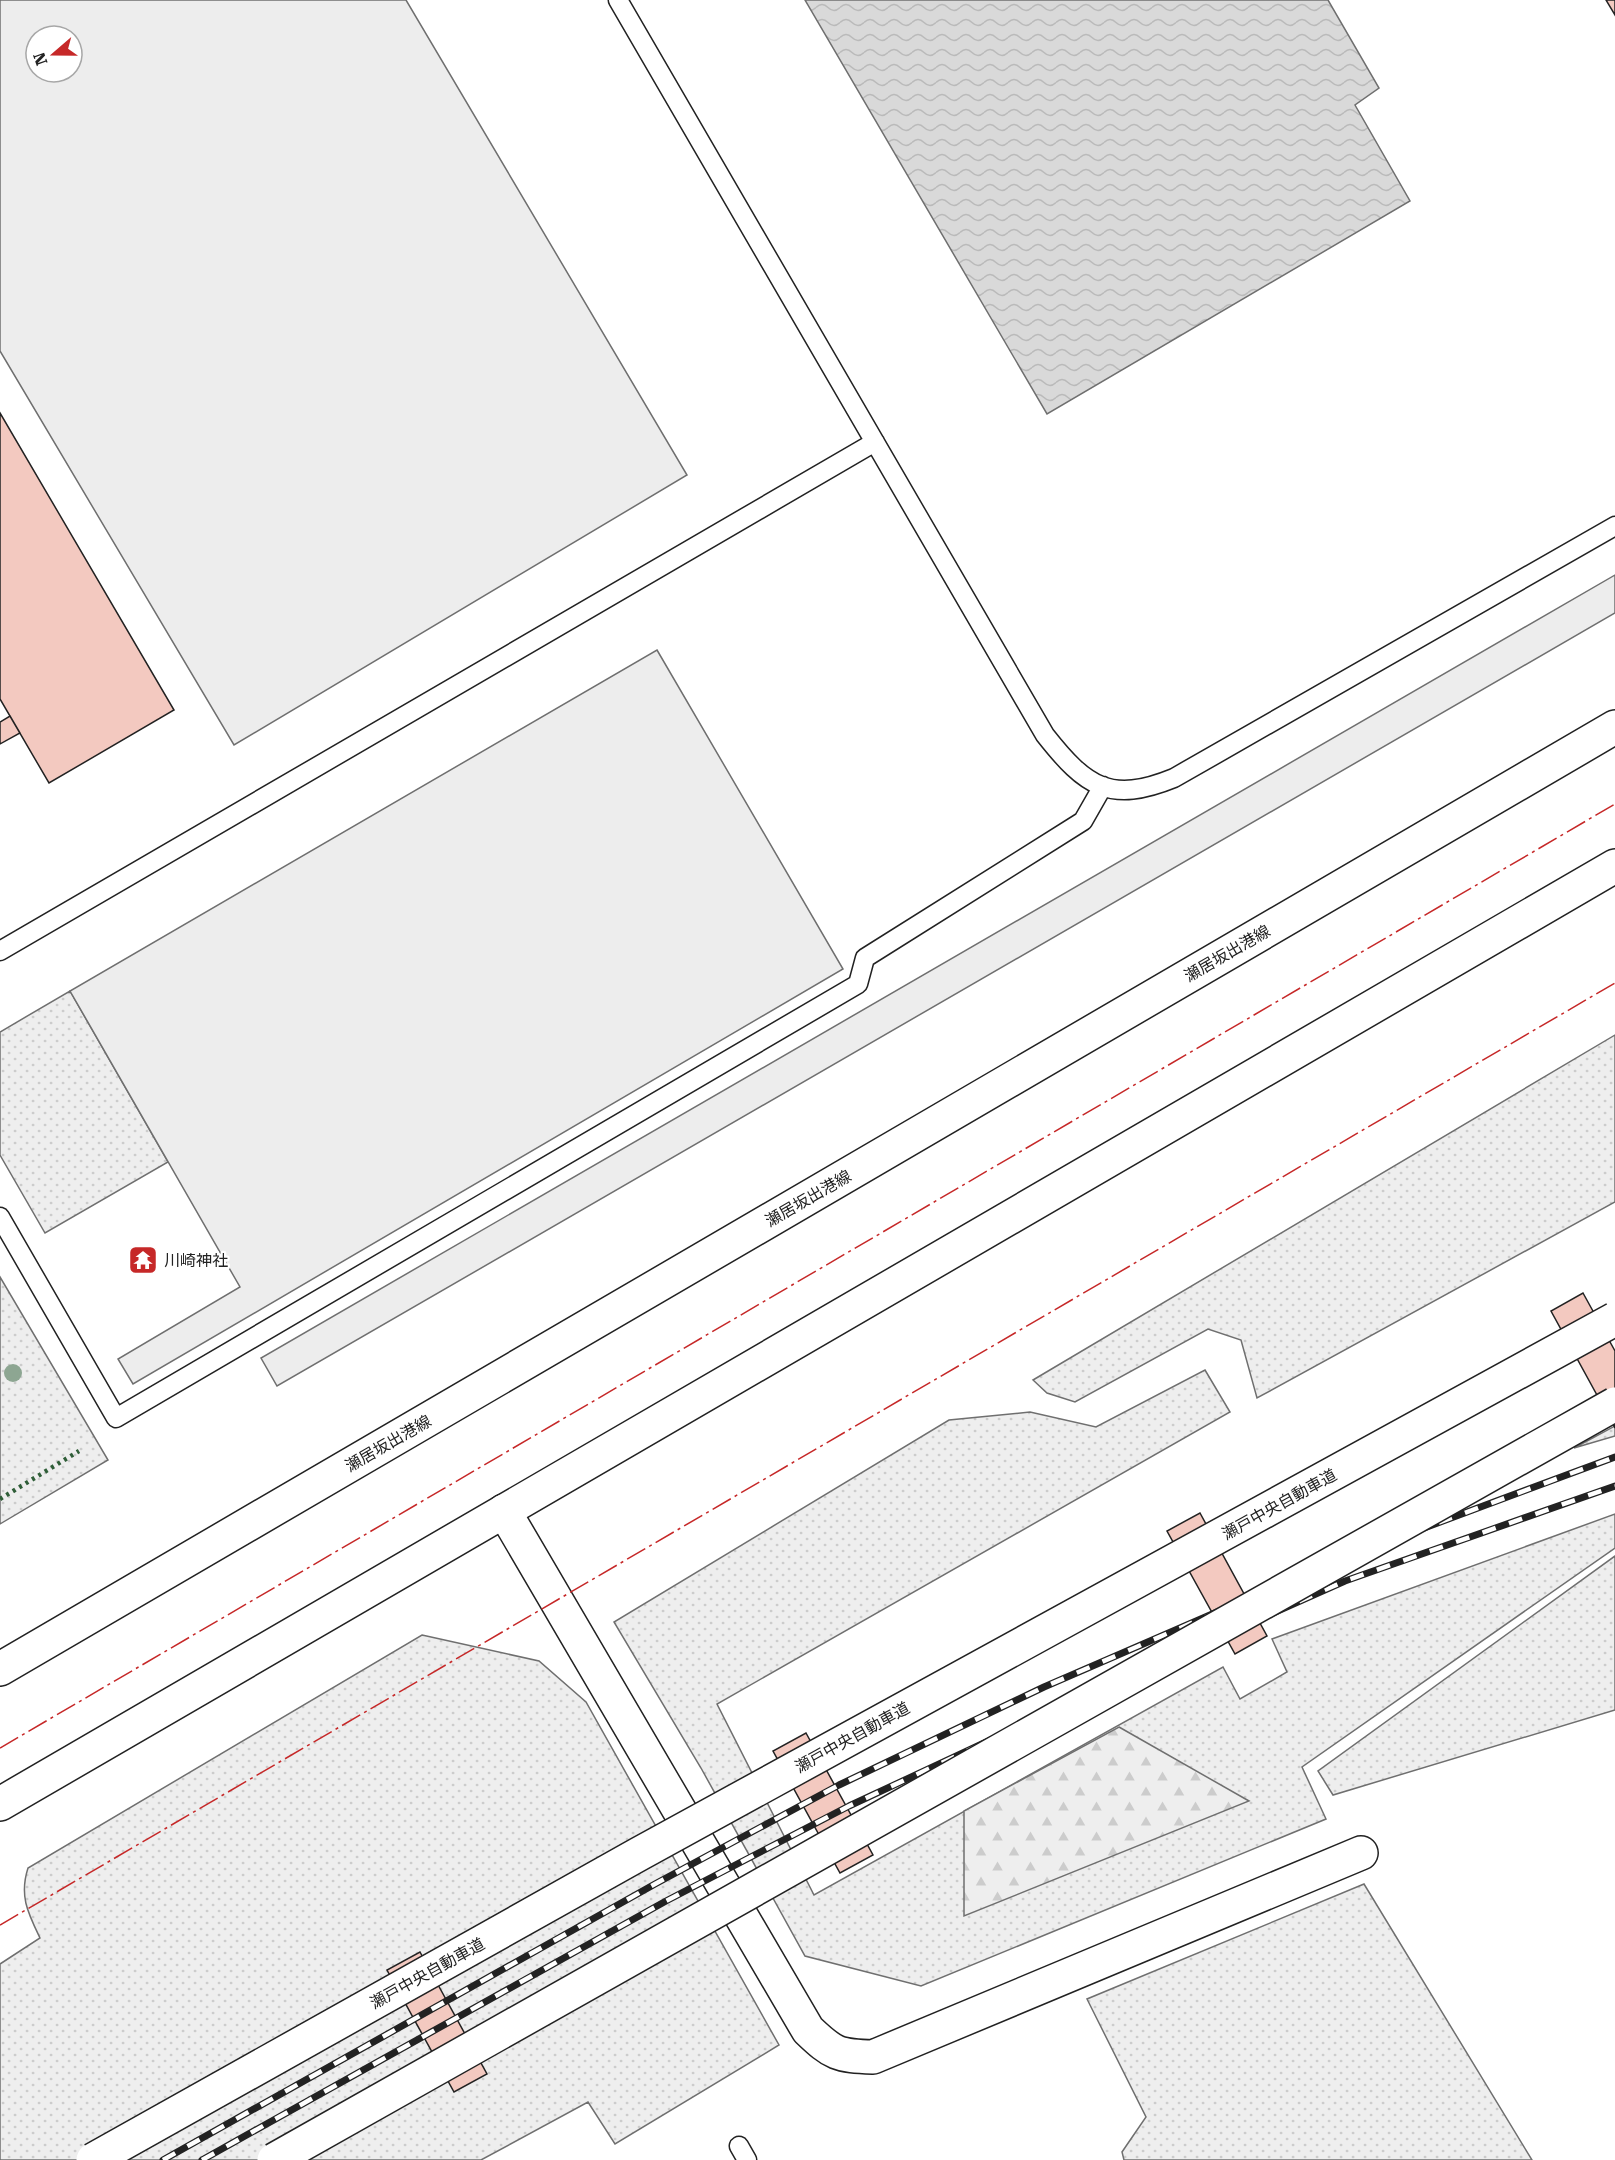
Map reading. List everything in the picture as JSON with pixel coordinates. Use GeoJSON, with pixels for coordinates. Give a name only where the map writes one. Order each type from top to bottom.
{"type":"FeatureCollection","features":[{"type":"Feature","properties":{"kind":"main road","name":"瀬居坂出港線"},"geometry":{"type":"LineString","coordinates":[[0,1669],[1615,727]]}},
{"type":"Feature","properties":{"kind":"main road"},"geometry":{"type":"LineString","coordinates":[[0,1804],[1615,866]]}},
{"type":"Feature","properties":{"kind":"main road","name":"瀬戸中央自動車道"},"geometry":{"type":"LineString","coordinates":[[93,2160],[650,1848],[1615,1319]]}},
{"type":"Feature","properties":{"kind":"main road"},"geometry":{"type":"LineString","coordinates":[[274,2160],[1615,1404]]}},
{"type":"Feature","properties":{"kind":"main road"},"geometry":{"type":"LineString","coordinates":[[504,1511],[808,2030],[828,2050],[848,2056],[873,2057],[1361,1853]]}},
{"type":"Feature","properties":{"kind":"lane"},"geometry":{"type":"LineString","coordinates":[[618,0],[1045,735],[1064,759],[1090,780],[1116,791],[1136,792],[1174,778],[1615,526]]}},
{"type":"Feature","properties":{"kind":"lane"},"geometry":{"type":"LineString","coordinates":[[0,951],[875,442]]}},
{"type":"Feature","properties":{"kind":"lane"},"geometry":{"type":"LineString","coordinates":[[0,1217],[116,1418],[858,984],[865,958],[1083,821],[1103,786]]}},
{"type":"Feature","properties":{"kind":"green space"},"geometry":{"type":"Polygon","coordinates":[[[70,991],[168,1162],[45,1233],[0,1155],[0,1032],[70,991]]]}},
{"type":"Feature","properties":{"kind":"green space"},"geometry":{"type":"Polygon","coordinates":[[[1615,1035],[1615,1202],[1257,1398],[1241,1340],[1208,1329],[1075,1402],[1047,1393],[1033,1380],[1615,1035]]]}},
{"type":"Feature","properties":{"kind":"green space"},"geometry":{"type":"Polygon","coordinates":[[[0,1277],[108,1460],[0,1524],[0,1277]]]}},
{"type":"Feature","properties":{"kind":"green space"},"geometry":{"type":"Polygon","coordinates":[[[1205,1370],[1230,1412],[717,1704],[814,1895],[1223,1667],[1240,1699],[1287,1672],[1272,1639],[1615,1514],[1615,1548],[1302,1767],[1326,1819],[921,1986],[805,1956],[701,1768],[614,1622],[949,1420],[1030,1412],[1096,1427],[1205,1370]]]}},
{"type":"Feature","properties":{"kind":"green space"},"geometry":{"type":"Polygon","coordinates":[[[1615,1426],[1615,1436],[1574,1448],[1615,1426]]]}},
{"type":"Feature","properties":{"kind":"green space"},"geometry":{"type":"Polygon","coordinates":[[[1615,1556],[1615,1710],[1333,1795],[1318,1771],[1615,1556]]]}},
{"type":"Feature","properties":{"kind":"green space"},"geometry":{"type":"Polygon","coordinates":[[[422,1635],[539,1661],[586,1702],[779,2045],[615,2144],[588,2102],[481,2160],[0,2160],[0,1964],[40,1938],[26,1904],[24,1887],[28,1868],[422,1635]]]}},
{"type":"Feature","properties":{"kind":"green space"},"geometry":{"type":"Polygon","coordinates":[[[1119,1727],[1249,1801],[964,1916],[964,1811],[1119,1727]]]}},
{"type":"Feature","properties":{"kind":"green space"},"geometry":{"type":"Polygon","coordinates":[[[1364,1884],[1532,2160],[1124,2160],[1122,2152],[1146,2117],[1087,1999],[1364,1884]]]}},
{"type":"Feature","properties":{"kind":"shaded area"},"geometry":{"type":"Polygon","coordinates":[[[0,0],[406,0],[687,475],[234,745],[0,351],[0,0]]]}},
{"type":"Feature","properties":{"kind":"shaded area"},"geometry":{"type":"Polygon","coordinates":[[[1615,575],[1615,613],[277,1386],[261,1358],[1615,575]]]}},
{"type":"Feature","properties":{"kind":"shaded area"},"geometry":{"type":"Polygon","coordinates":[[[657,650],[843,969],[133,1384],[118,1359],[240,1287],[70,991],[657,650]]]}},
{"type":"Feature","properties":{"kind":"water"},"geometry":{"type":"Polygon","coordinates":[[[805,0],[1328,0],[1379,88],[1355,105],[1410,201],[1047,414],[805,0]]]}},
{"type":"Feature","properties":{"kind":"building"},"geometry":{"type":"Polygon","coordinates":[[[1606,0],[1615,0],[1615,15],[1606,0]]]}},
{"type":"Feature","properties":{"kind":"building"},"geometry":{"type":"Polygon","coordinates":[[[0,413],[174,710],[49,783],[0,699],[0,413]]]}},
{"type":"Feature","properties":{"kind":"building"},"geometry":{"type":"Polygon","coordinates":[[[10,716],[20,733],[0,744],[0,722],[10,716]]]}},
{"type":"Feature","properties":{"kind":"building"},"geometry":{"type":"Polygon","coordinates":[[[1583,1293],[1615,1351],[1615,1428],[1551,1311],[1583,1293]]]}},
{"type":"Feature","properties":{"kind":"building"},"geometry":{"type":"Polygon","coordinates":[[[1200,1513],[1267,1636],[1235,1654],[1167,1531],[1200,1513]]]}},
{"type":"Feature","properties":{"kind":"building"},"geometry":{"type":"Polygon","coordinates":[[[806,1733],[873,1855],[840,1873],[773,1751],[806,1733]]]}},
{"type":"Feature","properties":{"kind":"building"},"geometry":{"type":"Polygon","coordinates":[[[420,1952],[487,2074],[454,2092],[387,1970],[420,1952]]]}},
{"type":"Feature","properties":{"kind":"railway"},"geometry":{"type":"LineString","coordinates":[[163,2160],[655,1884],[839,1785],[1044,1687],[1330,1563],[1615,1457]]}},
{"type":"Feature","properties":{"kind":"railway"},"geometry":{"type":"LineString","coordinates":[[202,2160],[666,1901],[849,1806],[1057,1709],[1345,1581],[1615,1486]]}},
{"type":"Feature","properties":{"kind":"hedge"},"geometry":{"type":"LineString","coordinates":[[0,1499],[79,1451]]}},
{"type":"Feature","properties":{"kind":"power"},"geometry":{"type":"LineString","coordinates":[[0,1748],[1615,804]]}},
{"type":"Feature","properties":{"kind":"power"},"geometry":{"type":"LineString","coordinates":[[0,1925],[1615,983]]}},
{"type":"Feature","properties":{"kind":"place","name":"川崎神社"},"geometry":{"type":"Point","coordinates":[143,1260]}}]}
